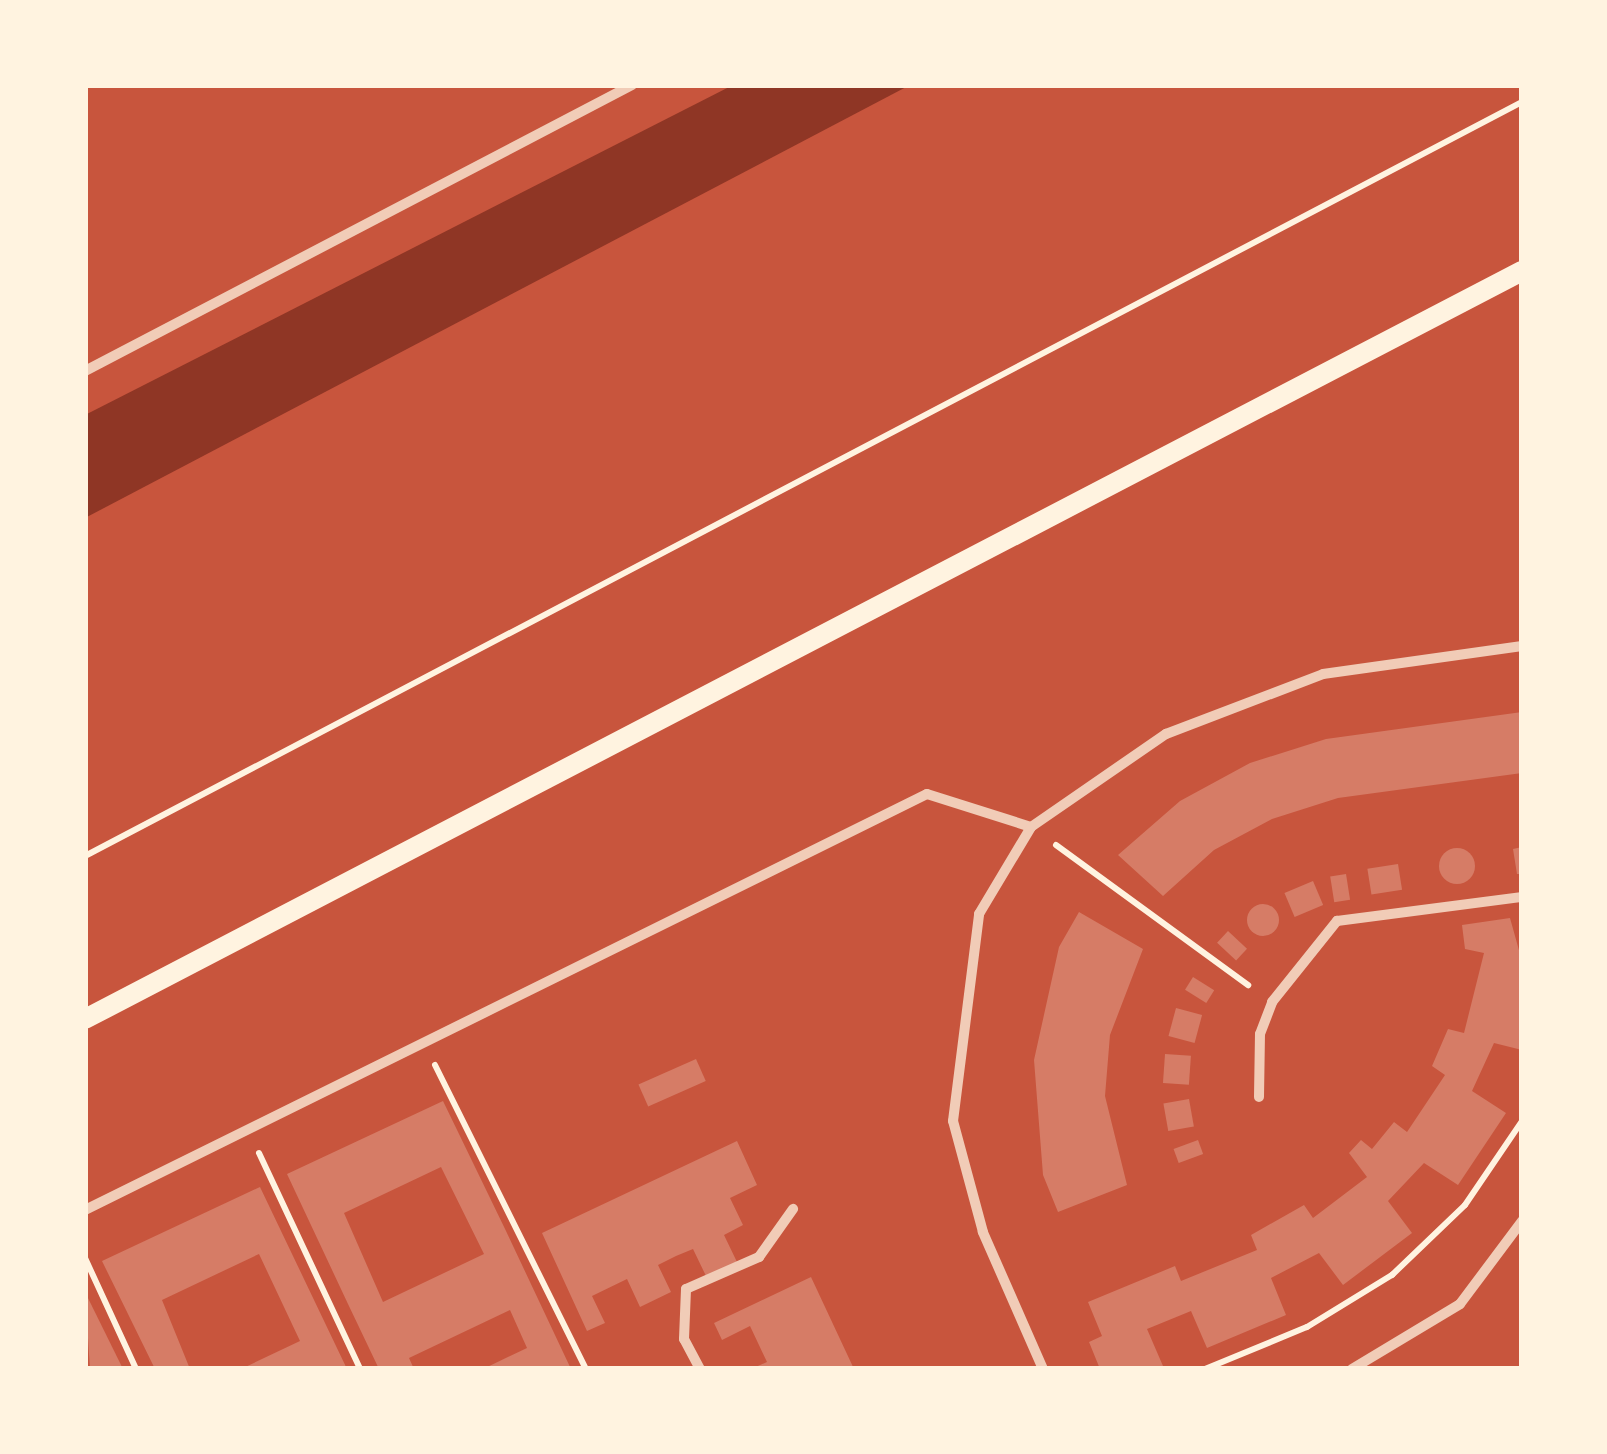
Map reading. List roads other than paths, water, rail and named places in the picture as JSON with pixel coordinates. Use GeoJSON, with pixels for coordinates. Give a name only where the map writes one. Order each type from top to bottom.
{"type":"FeatureCollection","features":[{"type":"Feature","properties":{"kind":"main road"},"geometry":{"type":"LineString","coordinates":[[85,1019],[1522,271]]}},
{"type":"Feature","properties":{"kind":"street"},"geometry":{"type":"LineString","coordinates":[[85,372],[632,85]]}},
{"type":"Feature","properties":{"kind":"street"},"geometry":{"type":"LineString","coordinates":[[1043,1369],[983,1232],[952,1121],[979,914],[1031,827],[1166,734],[1323,674],[1522,646]]}},
{"type":"Feature","properties":{"kind":"street"},"geometry":{"type":"LineString","coordinates":[[85,1210],[426,1046],[927,794],[1031,827]]}},
{"type":"Feature","properties":{"kind":"street"},"geometry":{"type":"LineString","coordinates":[[1259,1097],[1260,1034],[1272,1002],[1337,921],[1522,898]]}},
{"type":"Feature","properties":{"kind":"street"},"geometry":{"type":"LineString","coordinates":[[700,1369],[684,1339],[686,1290],[759,1258],[793,1209]]}},
{"type":"Feature","properties":{"kind":"street"},"geometry":{"type":"LineString","coordinates":[[1352,1369],[1460,1304],[1522,1221]]}}]}
